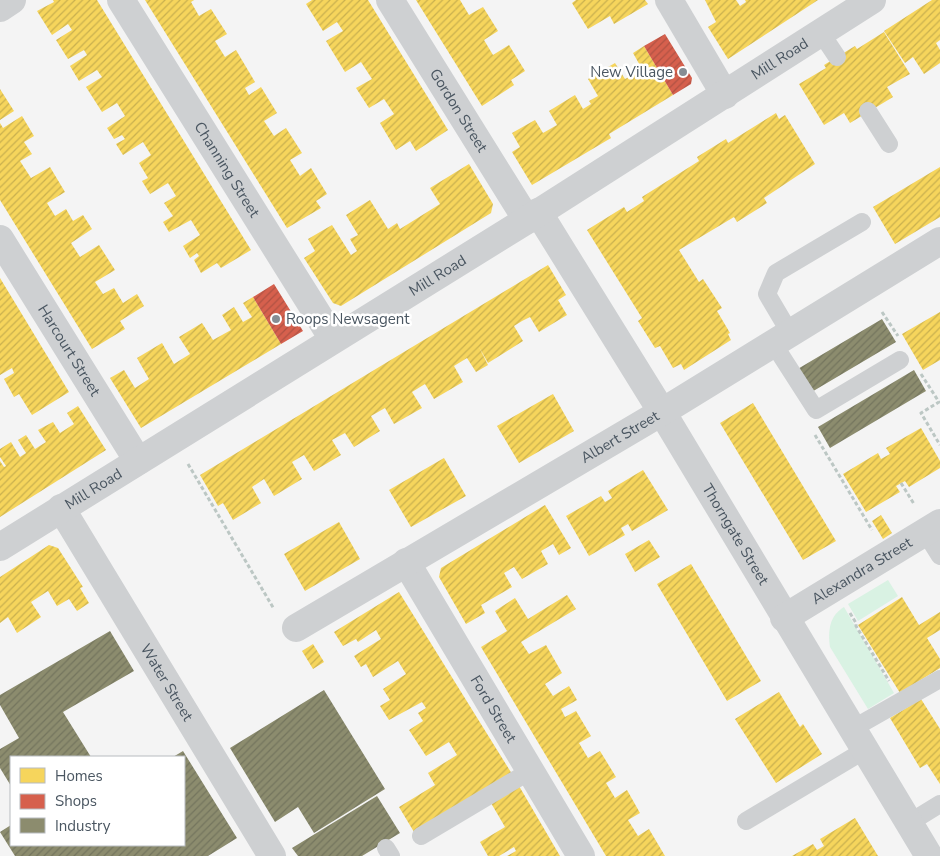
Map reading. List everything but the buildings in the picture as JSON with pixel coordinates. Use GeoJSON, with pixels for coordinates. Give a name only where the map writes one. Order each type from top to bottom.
{"type":"FeatureCollection","features":[{"type":"Feature","properties":{"kind":"street"},"geometry":{"type":"LineString","coordinates":[[0,8],[12,0]]}},
{"type":"Feature","properties":{"kind":"street","name":"Channing Street"},"geometry":{"type":"LineString","coordinates":[[121,0],[333,340]]}},
{"type":"Feature","properties":{"kind":"street","name":"Gordon Street"},"geometry":{"type":"LineString","coordinates":[[390,0],[533,216]]}},
{"type":"Feature","properties":{"kind":"street"},"geometry":{"type":"LineString","coordinates":[[669,0],[725,95]]}},
{"type":"Feature","properties":{"kind":"street","name":"Mill Road"},"geometry":{"type":"LineString","coordinates":[[0,547],[533,216],[872,0]]}},
{"type":"Feature","properties":{"kind":"street","name":"Thorngate Street"},"geometry":{"type":"LineString","coordinates":[[533,216],[662,412],[784,618],[929,856]]}},
{"type":"Feature","properties":{"kind":"street","name":"Harcourt Street"},"geometry":{"type":"LineString","coordinates":[[0,239],[138,461]]}},
{"type":"Feature","properties":{"kind":"street","name":"Albert Street"},"geometry":{"type":"LineString","coordinates":[[296,628],[662,412],[940,241]]}},
{"type":"Feature","properties":{"kind":"street","name":"Water Street"},"geometry":{"type":"LineString","coordinates":[[61,508],[272,856]]}},
{"type":"Feature","properties":{"kind":"street","name":"Alexandra Street"},"geometry":{"type":"LineString","coordinates":[[784,618],[933,527]]}},
{"type":"Feature","properties":{"kind":"street","name":"Ford Street"},"geometry":{"type":"LineString","coordinates":[[406,562],[581,856]]}},
{"type":"Feature","properties":{"kind":"lane"},"geometry":{"type":"LineString","coordinates":[[821,33],[837,57]]}},
{"type":"Feature","properties":{"kind":"lane"},"geometry":{"type":"LineString","coordinates":[[868,111],[889,144]]}},
{"type":"Feature","properties":{"kind":"lane"},"geometry":{"type":"LineString","coordinates":[[862,222],[776,273],[767,294],[781,338],[816,410],[900,360]]}},
{"type":"Feature","properties":{"kind":"lane"},"geometry":{"type":"LineString","coordinates":[[933,527],[940,556]]}},
{"type":"Feature","properties":{"kind":"lane"},"geometry":{"type":"LineString","coordinates":[[746,821],[858,740],[901,701],[940,679]]}},
{"type":"Feature","properties":{"kind":"lane"},"geometry":{"type":"LineString","coordinates":[[421,836],[530,771]]}},
{"type":"Feature","properties":{"kind":"lane"},"geometry":{"type":"LineString","coordinates":[[909,823],[940,804]]}},
{"type":"Feature","properties":{"kind":"path"},"geometry":{"type":"LineString","coordinates":[[813,431],[887,555]]}},
{"type":"Feature","properties":{"kind":"path"},"geometry":{"type":"LineString","coordinates":[[173,440],[276,612],[289,614],[296,628]]}},
{"type":"Feature","properties":{"kind":"path"},"geometry":{"type":"LineString","coordinates":[[834,587],[901,701]]}},
{"type":"Feature","properties":{"kind":"green space"},"geometry":{"type":"Polygon","coordinates":[[[888,580],[898,596],[858,621],[848,604],[888,580]]]}},
{"type":"Feature","properties":{"kind":"green space"},"geometry":{"type":"Polygon","coordinates":[[[844,607],[894,693],[868,709],[830,647],[829,635],[832,619],[844,607]]]}},
{"type":"Feature","properties":{"kind":"place","name":"New Village"},"geometry":{"type":"Point","coordinates":[683,72]}},
{"type":"Feature","properties":{"kind":"place","name":"Roops Newsagent"},"geometry":{"type":"Point","coordinates":[276,319]}}]}
